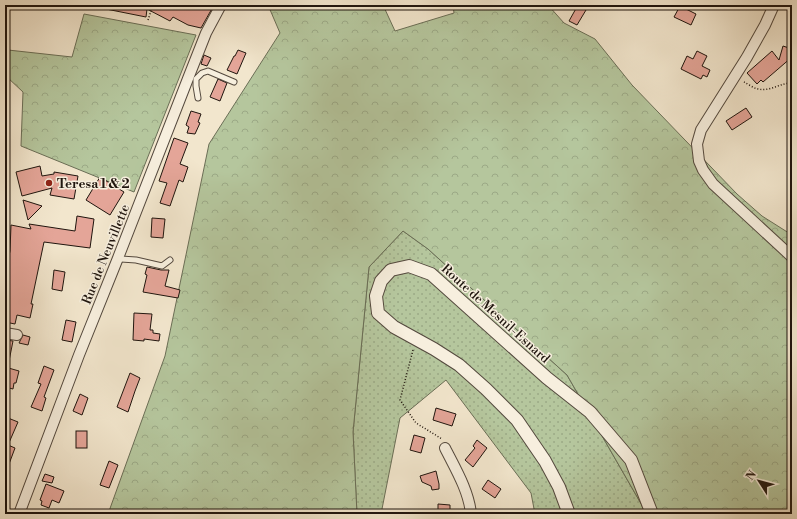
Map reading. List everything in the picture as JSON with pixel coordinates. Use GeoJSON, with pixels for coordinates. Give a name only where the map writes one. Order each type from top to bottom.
{"type":"FeatureCollection","features":[{"type":"Feature","properties":{"kind":"street","name":"Rue de Neuvillette"},"geometry":{"type":"LineString","coordinates":[[19,514],[79,355],[192,78],[206,33],[221,5]]}},
{"type":"Feature","properties":{"kind":"street"},"geometry":{"type":"LineString","coordinates":[[774,5],[765,25],[701,130],[698,144],[699,161],[703,170],[713,184],[792,257]]}},
{"type":"Feature","properties":{"kind":"street","name":"Route de Mesnil-Esnard"},"geometry":{"type":"LineString","coordinates":[[569,514],[559,487],[545,461],[517,420],[459,365],[394,327],[378,313],[376,296],[381,281],[391,270],[409,266],[431,274],[541,372],[590,412],[630,460],[652,514]]}},
{"type":"Feature","properties":{"kind":"street"},"geometry":{"type":"LineString","coordinates":[[5,333],[17,336]]}},
{"type":"Feature","properties":{"kind":"street"},"geometry":{"type":"LineString","coordinates":[[445,448],[461,478],[471,514]]}},
{"type":"Feature","properties":{"kind":"lane"},"geometry":{"type":"LineString","coordinates":[[198,98],[196,86],[192,78],[202,73],[208,71],[234,82]]}},
{"type":"Feature","properties":{"kind":"lane"},"geometry":{"type":"LineString","coordinates":[[118,258],[136,260],[162,266],[170,260]]}},
{"type":"Feature","properties":{"kind":"path"},"geometry":{"type":"LineString","coordinates":[[148,20],[154,5]]}},
{"type":"Feature","properties":{"kind":"path"},"geometry":{"type":"LineString","coordinates":[[735,76],[757,89],[769,90],[788,83],[792,84]]}},
{"type":"Feature","properties":{"kind":"path"},"geometry":{"type":"LineString","coordinates":[[416,339],[400,400],[416,423],[447,442],[445,448]]}},
{"type":"Feature","properties":{"kind":"green space"},"geometry":{"type":"Polygon","coordinates":[[[268,5],[383,5],[395,31],[454,13],[453,5],[548,5],[564,23],[595,39],[632,85],[737,194],[762,216],[792,235],[792,514],[647,514],[567,375],[428,249],[403,231],[369,267],[353,432],[357,514],[108,514],[165,356],[209,144],[280,33],[268,5]]]}},
{"type":"Feature","properties":{"kind":"green space"},"geometry":{"type":"Polygon","coordinates":[[[84,14],[196,35],[134,192],[21,146],[23,92],[7,77],[8,50],[72,57],[84,14]]]}},
{"type":"Feature","properties":{"kind":"green space"},"geometry":{"type":"Polygon","coordinates":[[[403,231],[428,249],[567,375],[647,514],[535,514],[531,493],[446,380],[400,418],[381,514],[357,514],[353,432],[369,267],[403,231]]]}},
{"type":"Feature","properties":{"kind":"building"},"geometry":{"type":"Polygon","coordinates":[[[106,5],[214,5],[201,28],[188,25],[173,17],[170,21],[147,9],[146,17],[106,9],[106,5]]]}},
{"type":"Feature","properties":{"kind":"building"},"geometry":{"type":"Polygon","coordinates":[[[578,5],[589,5],[577,25],[569,21],[578,5]]]}},
{"type":"Feature","properties":{"kind":"building"},"geometry":{"type":"Polygon","coordinates":[[[680,6],[696,14],[691,25],[674,17],[680,6]]]}},
{"type":"Feature","properties":{"kind":"building"},"geometry":{"type":"Polygon","coordinates":[[[783,46],[792,49],[792,57],[763,82],[761,80],[757,84],[747,73],[772,51],[779,60],[783,46]]]}},
{"type":"Feature","properties":{"kind":"building"},"geometry":{"type":"Polygon","coordinates":[[[238,50],[246,53],[237,74],[227,70],[238,50]]]}},
{"type":"Feature","properties":{"kind":"building"},"geometry":{"type":"Polygon","coordinates":[[[697,51],[707,56],[702,66],[710,70],[707,77],[703,75],[701,79],[681,69],[687,56],[693,59],[697,51]]]}},
{"type":"Feature","properties":{"kind":"building"},"geometry":{"type":"Polygon","coordinates":[[[204,55],[211,58],[207,66],[201,64],[204,55]]]}},
{"type":"Feature","properties":{"kind":"building"},"geometry":{"type":"Polygon","coordinates":[[[218,79],[227,83],[220,101],[210,97],[218,79]]]}},
{"type":"Feature","properties":{"kind":"building"},"geometry":{"type":"Polygon","coordinates":[[[746,108],[752,117],[732,130],[726,121],[746,108]]]}},
{"type":"Feature","properties":{"kind":"building"},"geometry":{"type":"Polygon","coordinates":[[[191,111],[201,114],[198,122],[200,123],[195,134],[187,133],[189,127],[186,125],[191,111]]]}},
{"type":"Feature","properties":{"kind":"building"},"geometry":{"type":"Polygon","coordinates":[[[174,138],[188,143],[180,164],[188,167],[183,182],[179,180],[170,206],[160,203],[167,183],[159,181],[174,138]]]}},
{"type":"Feature","properties":{"kind":"building","name":"Teresa 1 & 2"},"geometry":{"type":"Polygon","coordinates":[[[40,166],[42,176],[54,174],[54,172],[78,176],[74,199],[50,195],[52,188],[22,196],[16,172],[40,166]]]}},
{"type":"Feature","properties":{"kind":"building"},"geometry":{"type":"Polygon","coordinates":[[[100,177],[124,192],[110,215],[86,200],[100,177]]]}},
{"type":"Feature","properties":{"kind":"building"},"geometry":{"type":"Polygon","coordinates":[[[23,200],[42,206],[28,220],[23,200]]]}},
{"type":"Feature","properties":{"kind":"building"},"geometry":{"type":"Polygon","coordinates":[[[77,216],[94,219],[90,248],[44,242],[31,304],[33,304],[30,318],[17,315],[15,324],[5,322],[5,260],[9,256],[10,251],[11,225],[31,229],[29,224],[75,231],[77,216]]]}},
{"type":"Feature","properties":{"kind":"building"},"geometry":{"type":"Polygon","coordinates":[[[152,218],[165,219],[163,238],[151,237],[152,218]]]}},
{"type":"Feature","properties":{"kind":"building"},"geometry":{"type":"Polygon","coordinates":[[[147,267],[169,270],[165,286],[180,290],[178,298],[143,292],[147,275],[145,274],[147,267]]]}},
{"type":"Feature","properties":{"kind":"building"},"geometry":{"type":"Polygon","coordinates":[[[54,270],[65,272],[62,291],[52,289],[54,270]]]}},
{"type":"Feature","properties":{"kind":"building"},"geometry":{"type":"Polygon","coordinates":[[[134,313],[152,314],[150,330],[153,330],[153,333],[160,334],[159,341],[144,339],[144,341],[133,340],[134,313]]]}},
{"type":"Feature","properties":{"kind":"building"},"geometry":{"type":"Polygon","coordinates":[[[66,320],[76,322],[72,342],[62,340],[66,320]]]}},
{"type":"Feature","properties":{"kind":"building"},"geometry":{"type":"Polygon","coordinates":[[[23,335],[30,337],[28,345],[19,343],[23,335]]]}},
{"type":"Feature","properties":{"kind":"building"},"geometry":{"type":"Polygon","coordinates":[[[5,340],[13,341],[9,361],[5,361],[5,340]]]}},
{"type":"Feature","properties":{"kind":"building"},"geometry":{"type":"Polygon","coordinates":[[[44,366],[54,370],[44,397],[46,398],[42,411],[31,407],[41,384],[38,383],[44,366]]]}},
{"type":"Feature","properties":{"kind":"building"},"geometry":{"type":"Polygon","coordinates":[[[5,367],[19,371],[13,389],[5,387],[5,367]]]}},
{"type":"Feature","properties":{"kind":"building"},"geometry":{"type":"Polygon","coordinates":[[[130,373],[140,378],[128,412],[117,407],[130,373]]]}},
{"type":"Feature","properties":{"kind":"building"},"geometry":{"type":"Polygon","coordinates":[[[80,394],[88,398],[82,415],[73,411],[80,394]]]}},
{"type":"Feature","properties":{"kind":"building"},"geometry":{"type":"Polygon","coordinates":[[[436,408],[456,414],[452,426],[433,420],[436,408]]]}},
{"type":"Feature","properties":{"kind":"building"},"geometry":{"type":"Polygon","coordinates":[[[8,418],[18,422],[8,445],[15,448],[6,472],[5,424],[8,418]]]}},
{"type":"Feature","properties":{"kind":"building"},"geometry":{"type":"Polygon","coordinates":[[[76,431],[87,431],[87,448],[76,448],[76,431]]]}},
{"type":"Feature","properties":{"kind":"building"},"geometry":{"type":"Polygon","coordinates":[[[414,435],[425,438],[421,453],[410,450],[414,435]]]}},
{"type":"Feature","properties":{"kind":"building"},"geometry":{"type":"Polygon","coordinates":[[[477,440],[487,448],[473,467],[465,460],[475,448],[473,446],[477,440]]]}},
{"type":"Feature","properties":{"kind":"building"},"geometry":{"type":"Polygon","coordinates":[[[109,461],[118,465],[109,488],[100,485],[109,461]]]}},
{"type":"Feature","properties":{"kind":"building"},"geometry":{"type":"Polygon","coordinates":[[[436,471],[439,489],[432,490],[431,486],[422,482],[420,476],[436,471]]]}},
{"type":"Feature","properties":{"kind":"building"},"geometry":{"type":"Polygon","coordinates":[[[45,474],[54,477],[52,483],[42,481],[45,474]]]}},
{"type":"Feature","properties":{"kind":"building"},"geometry":{"type":"Polygon","coordinates":[[[488,480],[501,489],[495,498],[482,489],[488,480]]]}},
{"type":"Feature","properties":{"kind":"building"},"geometry":{"type":"Polygon","coordinates":[[[46,484],[64,491],[59,503],[52,500],[49,508],[41,505],[42,501],[40,500],[46,484]]]}},
{"type":"Feature","properties":{"kind":"building"},"geometry":{"type":"Polygon","coordinates":[[[438,504],[450,505],[450,514],[438,514],[438,504]]]}},
{"type":"Feature","properties":{"kind":"place","name":"Teresa 1 & 2"},"geometry":{"type":"Point","coordinates":[49,183]}}]}
